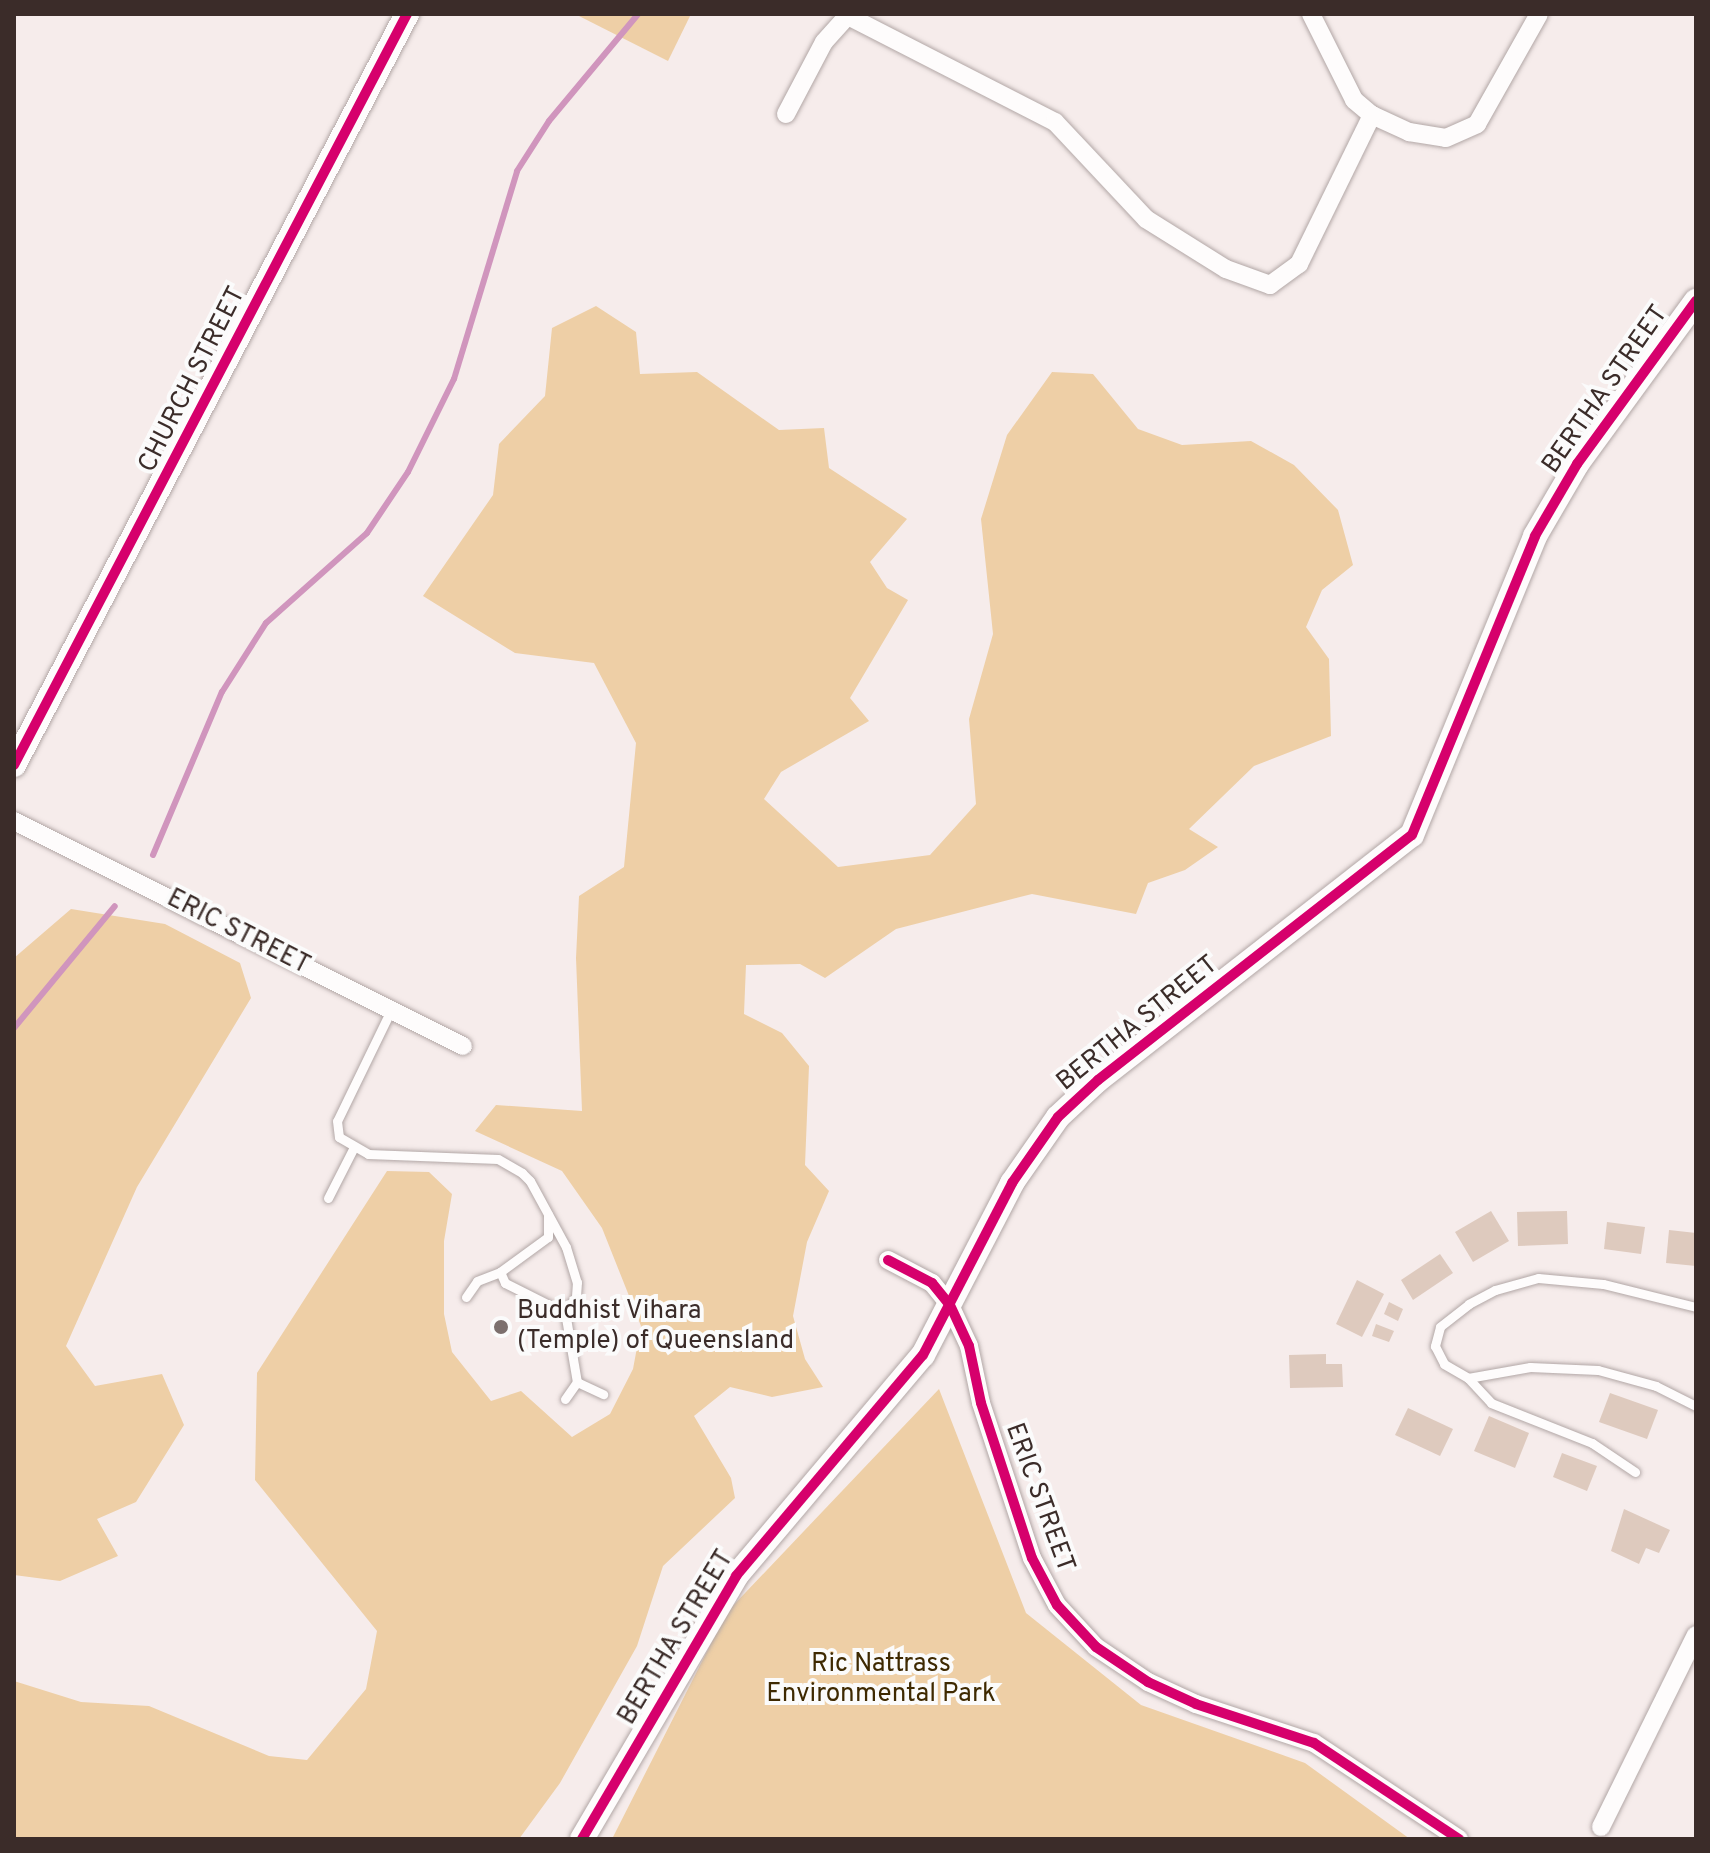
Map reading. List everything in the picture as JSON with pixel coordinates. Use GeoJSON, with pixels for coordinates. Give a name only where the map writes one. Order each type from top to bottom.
{"type":"FeatureCollection","features":[{"type":"Feature","properties":{"kind":"street","name":"CHURCH STREET"},"geometry":{"type":"LineString","coordinates":[[14,765],[407,14]]}},
{"type":"Feature","properties":{"kind":"street"},"geometry":{"type":"LineString","coordinates":[[1311,14],[1354,100],[1372,115],[1409,132],[1446,138],[1477,124],[1539,14]]}},
{"type":"Feature","properties":{"kind":"street"},"geometry":{"type":"LineString","coordinates":[[786,114],[824,42],[848,15],[1055,122],[1146,219],[1226,269],[1270,285],[1299,264],[1372,115]]}},
{"type":"Feature","properties":{"kind":"street","name":"BERTHA STREET"},"geometry":{"type":"LineString","coordinates":[[582,1839],[736,1576],[896,1393],[950,1305],[1012,1183],[1058,1117],[1098,1080],[1412,835],[1535,536],[1577,464],[1696,301]]}},
{"type":"Feature","properties":{"kind":"street","name":"ERIC STREET"},"geometry":{"type":"LineString","coordinates":[[14,821],[463,1046]]}},
{"type":"Feature","properties":{"kind":"street","name":"ERIC STREET"},"geometry":{"type":"LineString","coordinates":[[888,1260],[932,1283],[950,1305],[969,1346],[981,1403],[1032,1558],[1057,1605],[1096,1647],[1148,1682],[1196,1704],[1314,1743],[1459,1839]]}},
{"type":"Feature","properties":{"kind":"street"},"geometry":{"type":"LineString","coordinates":[[1601,1827],[1696,1635]]}},
{"type":"Feature","properties":{"kind":"lane"},"geometry":{"type":"LineString","coordinates":[[391,1010],[337,1121],[339,1137],[353,1149],[385,1156],[498,1159],[530,1181],[577,1282],[576,1298],[565,1312],[577,1382],[565,1399]]}},
{"type":"Feature","properties":{"kind":"lane"},"geometry":{"type":"LineString","coordinates":[[328,1198],[353,1149]]}},
{"type":"Feature","properties":{"kind":"lane"},"geometry":{"type":"LineString","coordinates":[[466,1297],[477,1281],[500,1272],[548,1237],[548,1215]]}},
{"type":"Feature","properties":{"kind":"lane"},"geometry":{"type":"LineString","coordinates":[[500,1272],[505,1283],[565,1312]]}},
{"type":"Feature","properties":{"kind":"lane"},"geometry":{"type":"LineString","coordinates":[[1635,1472],[1592,1443],[1491,1403],[1468,1378],[1444,1364],[1435,1346],[1437,1334],[1469,1304],[1517,1282],[1562,1277],[1696,1307]]}},
{"type":"Feature","properties":{"kind":"lane"},"geometry":{"type":"LineString","coordinates":[[1468,1378],[1530,1367],[1576,1368],[1633,1379],[1696,1406]]}},
{"type":"Feature","properties":{"kind":"lane"},"geometry":{"type":"LineString","coordinates":[[577,1382],[603,1394]]}},
{"type":"Feature","properties":{"kind":"green space"},"geometry":{"type":"Polygon","coordinates":[[[575,14],[691,14],[668,61],[575,14]]]}},
{"type":"Feature","properties":{"kind":"green space"},"geometry":{"type":"Polygon","coordinates":[[[596,306],[636,332],[640,374],[697,372],[779,430],[824,428],[829,468],[907,519],[870,562],[887,588],[908,600],[850,698],[869,721],[781,772],[764,799],[838,867],[930,855],[976,804],[969,719],[993,634],[981,519],[1007,435],[1052,372],[1093,374],[1138,429],[1182,445],[1251,441],[1294,465],[1338,510],[1353,565],[1322,590],[1306,627],[1329,659],[1331,736],[1254,766],[1189,829],[1218,847],[1185,870],[1148,883],[1136,914],[1032,894],[896,929],[825,978],[800,964],[746,965],[744,1014],[782,1033],[809,1066],[805,1165],[829,1191],[807,1242],[793,1316],[805,1359],[823,1387],[772,1397],[730,1387],[694,1416],[731,1478],[735,1498],[663,1566],[637,1646],[560,1783],[519,1839],[14,1839],[14,1681],[81,1702],[149,1706],[269,1756],[307,1760],[366,1689],[377,1631],[255,1480],[257,1373],[387,1171],[429,1172],[452,1194],[444,1241],[444,1314],[452,1352],[491,1401],[521,1391],[572,1437],[610,1414],[633,1369],[641,1326],[602,1228],[562,1171],[475,1131],[496,1105],[582,1111],[576,958],[579,896],[624,867],[636,743],[594,663],[515,653],[423,596],[493,495],[499,444],[545,396],[552,328],[596,306]]]}},
{"type":"Feature","properties":{"kind":"green space"},"geometry":{"type":"Polygon","coordinates":[[[71,909],[165,924],[240,963],[251,998],[137,1187],[66,1346],[95,1386],[162,1374],[184,1425],[136,1502],[97,1519],[118,1556],[60,1581],[14,1575],[14,958],[71,909]]]}},
{"type":"Feature","properties":{"kind":"green space","name":"Ric Nattrass Environmental Park"},"geometry":{"type":"Polygon","coordinates":[[[939,1389],[1026,1613],[1141,1705],[1305,1763],[1410,1839],[612,1839],[727,1612],[939,1389]]]}},
{"type":"Feature","properties":{"kind":"building"},"geometry":{"type":"Polygon","coordinates":[[[1491,1211],[1509,1241],[1473,1262],[1455,1232],[1491,1211]]]}},
{"type":"Feature","properties":{"kind":"building"},"geometry":{"type":"Polygon","coordinates":[[[1567,1211],[1568,1244],[1518,1246],[1517,1212],[1567,1211]]]}},
{"type":"Feature","properties":{"kind":"building"},"geometry":{"type":"Polygon","coordinates":[[[1607,1222],[1645,1227],[1641,1254],[1604,1249],[1607,1222]]]}},
{"type":"Feature","properties":{"kind":"building"},"geometry":{"type":"Polygon","coordinates":[[[1669,1230],[1696,1233],[1696,1266],[1666,1263],[1669,1230]]]}},
{"type":"Feature","properties":{"kind":"building"},"geometry":{"type":"Polygon","coordinates":[[[1440,1254],[1453,1273],[1413,1300],[1401,1280],[1440,1254]]]}},
{"type":"Feature","properties":{"kind":"building"},"geometry":{"type":"Polygon","coordinates":[[[1357,1280],[1384,1294],[1362,1337],[1336,1324],[1357,1280]]]}},
{"type":"Feature","properties":{"kind":"building"},"geometry":{"type":"Polygon","coordinates":[[[1389,1302],[1403,1309],[1398,1321],[1384,1314],[1389,1302]]]}},
{"type":"Feature","properties":{"kind":"building"},"geometry":{"type":"Polygon","coordinates":[[[1376,1324],[1394,1331],[1389,1342],[1372,1336],[1376,1324]]]}},
{"type":"Feature","properties":{"kind":"building"},"geometry":{"type":"Polygon","coordinates":[[[1326,1354],[1326,1364],[1342,1364],[1343,1387],[1290,1388],[1289,1355],[1326,1354]]]}},
{"type":"Feature","properties":{"kind":"building"},"geometry":{"type":"Polygon","coordinates":[[[1610,1393],[1658,1410],[1647,1439],[1599,1422],[1610,1393]]]}},
{"type":"Feature","properties":{"kind":"building"},"geometry":{"type":"Polygon","coordinates":[[[1408,1408],[1453,1429],[1440,1456],[1395,1435],[1408,1408]]]}},
{"type":"Feature","properties":{"kind":"building"},"geometry":{"type":"Polygon","coordinates":[[[1489,1416],[1529,1433],[1515,1468],[1474,1451],[1489,1416]]]}},
{"type":"Feature","properties":{"kind":"building"},"geometry":{"type":"Polygon","coordinates":[[[1562,1453],[1597,1466],[1587,1491],[1553,1477],[1562,1453]]]}},
{"type":"Feature","properties":{"kind":"building"},"geometry":{"type":"Polygon","coordinates":[[[1624,1509],[1670,1530],[1659,1553],[1646,1548],[1639,1564],[1611,1551],[1624,1509]]]}},
{"type":"Feature","properties":{"kind":"waterway"},"geometry":{"type":"LineString","coordinates":[[153,855],[222,692],[266,623],[367,533],[408,472],[454,379],[517,171],[549,121],[638,14]]}},
{"type":"Feature","properties":{"kind":"waterway"},"geometry":{"type":"LineString","coordinates":[[14,1028],[115,906]]}},
{"type":"Feature","properties":{"kind":"cycle path"},"geometry":{"type":"LineString","coordinates":[[14,765],[407,14]]}},
{"type":"Feature","properties":{"kind":"cycle path"},"geometry":{"type":"LineString","coordinates":[[582,1839],[736,1576],[923,1355],[1012,1183],[1058,1117],[1098,1080],[1412,835],[1535,536],[1577,464],[1696,301]]}},
{"type":"Feature","properties":{"kind":"cycle path"},"geometry":{"type":"LineString","coordinates":[[888,1260],[932,1283],[950,1305],[969,1346],[981,1403],[1032,1558],[1057,1605],[1096,1647],[1148,1682],[1196,1704],[1314,1743],[1459,1839]]}},
{"type":"Feature","properties":{"kind":"place","name":"Buddhist Vihara (Temple) of Queensland"},"geometry":{"type":"Point","coordinates":[501,1327]}}]}
